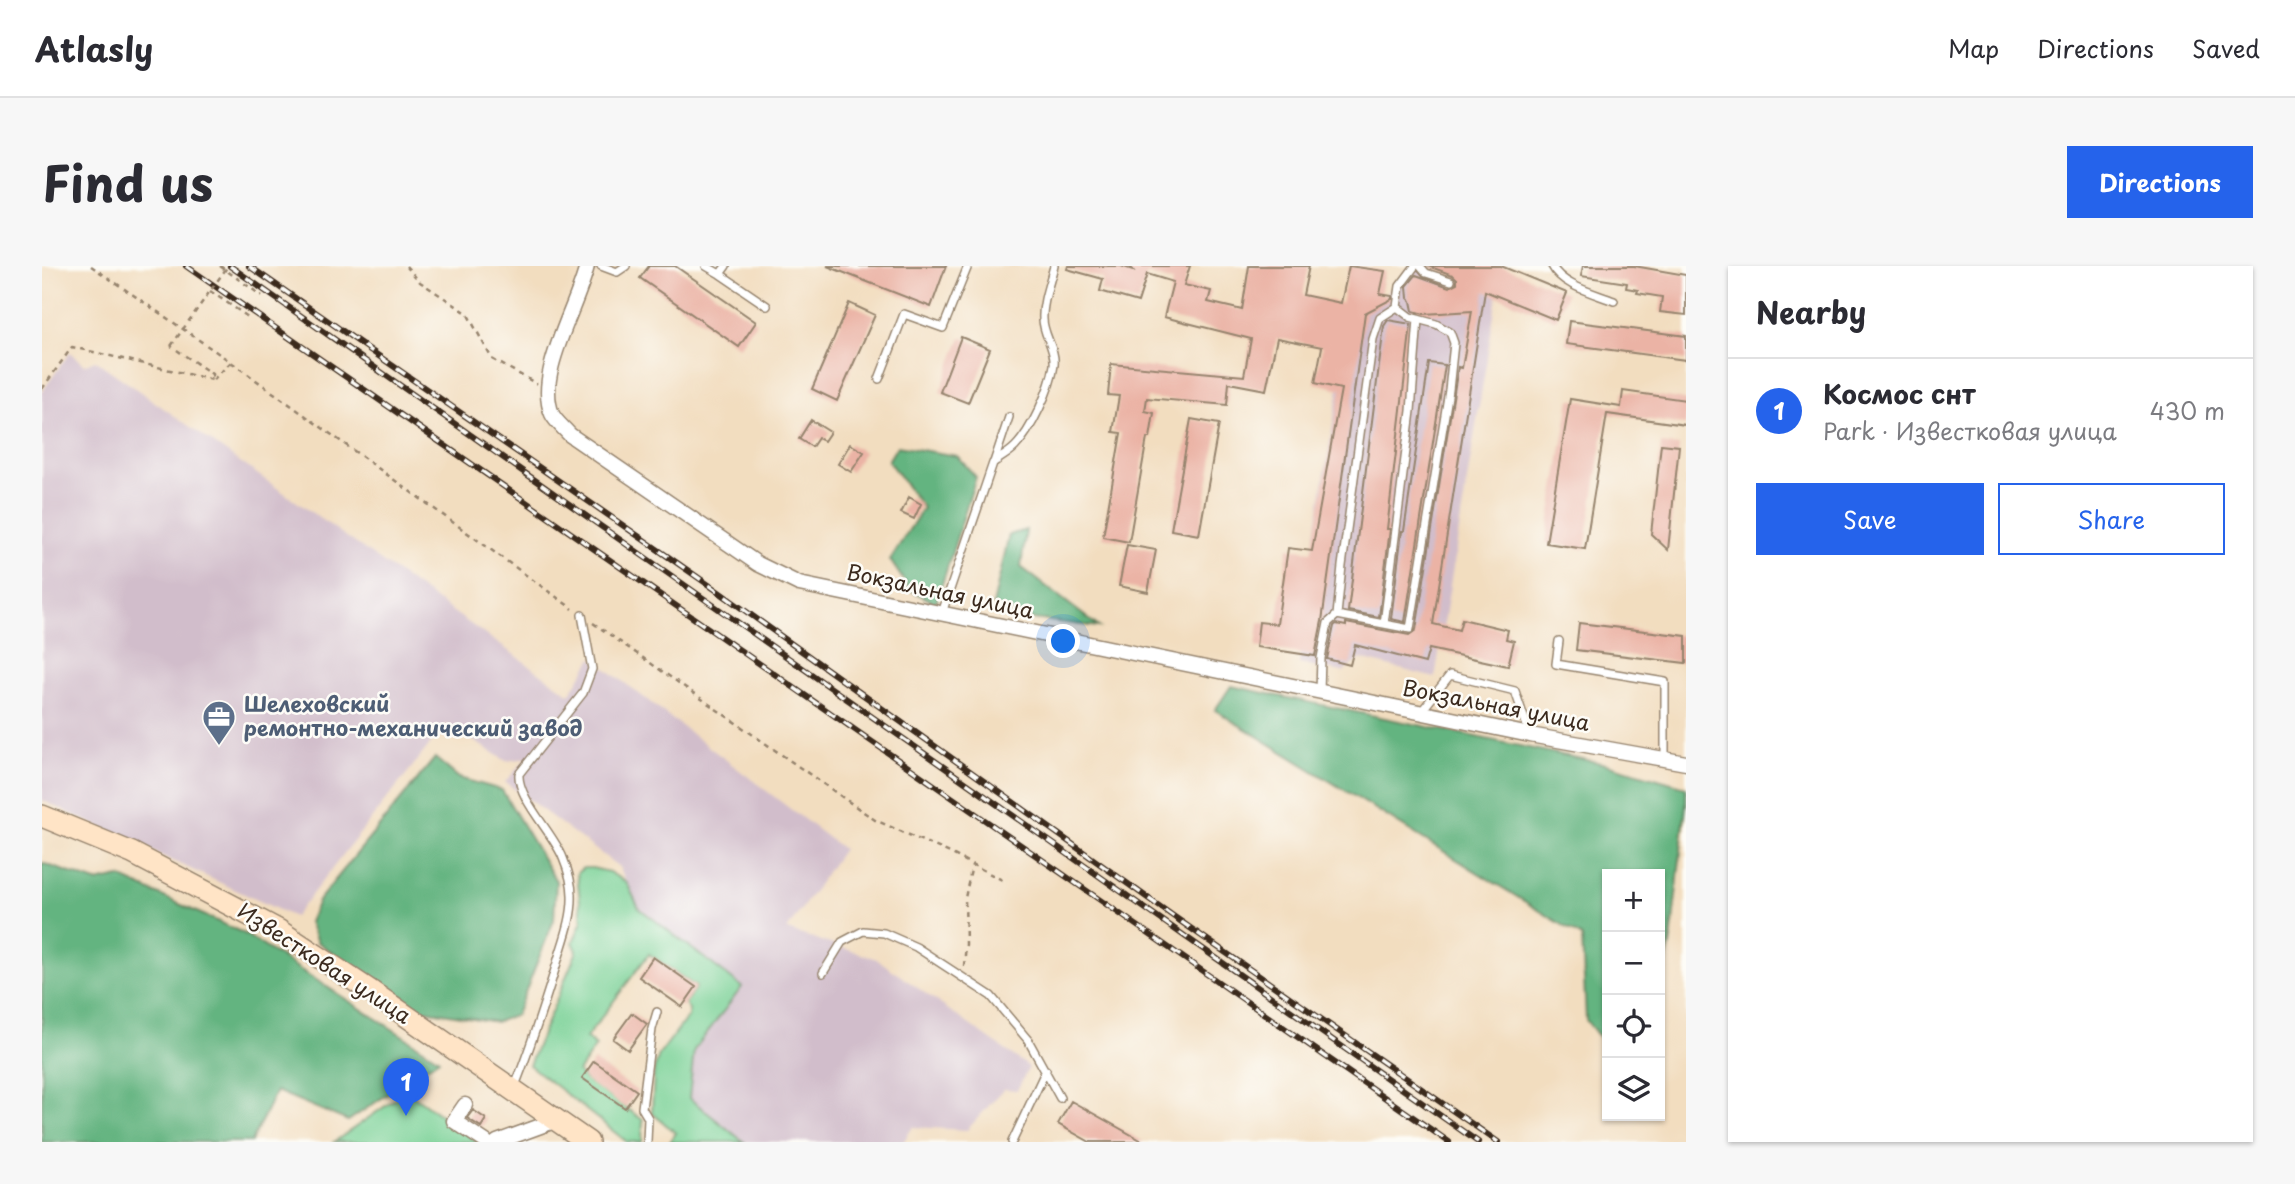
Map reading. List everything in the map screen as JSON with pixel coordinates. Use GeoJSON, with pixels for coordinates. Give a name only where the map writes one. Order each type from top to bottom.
{"type":"FeatureCollection","features":[{"type":"Feature","properties":{"kind":"main road","name":"Известковая улица"},"geometry":{"type":"LineString","coordinates":[[42,816],[132,852],[278,930],[588,1142]]}},
{"type":"Feature","properties":{"kind":"street"},"geometry":{"type":"LineString","coordinates":[[546,389],[552,363],[582,288],[587,266]]}},
{"type":"Feature","properties":{"kind":"street","name":"Вокзальная улица"},"geometry":{"type":"LineString","coordinates":[[546,389],[552,416],[570,435],[758,564],[799,584],[1530,735],[1686,763]]}},
{"type":"Feature","properties":{"kind":"street"},"geometry":{"type":"LineString","coordinates":[[465,1105],[454,1121],[486,1142]]}},
{"type":"Feature","properties":{"kind":"street"},"geometry":{"type":"LineString","coordinates":[[497,1142],[557,1120]]}},
{"type":"Feature","properties":{"kind":"lane"},"geometry":{"type":"LineString","coordinates":[[601,266],[617,272],[626,266]]}},
{"type":"Feature","properties":{"kind":"lane"},"geometry":{"type":"LineString","coordinates":[[706,266],[766,306]]}},
{"type":"Feature","properties":{"kind":"lane"},"geometry":{"type":"LineString","coordinates":[[720,274],[726,266]]}},
{"type":"Feature","properties":{"kind":"lane"},"geometry":{"type":"LineString","coordinates":[[878,379],[904,314],[943,328],[968,266]]}},
{"type":"Feature","properties":{"kind":"lane"},"geometry":{"type":"LineString","coordinates":[[993,463],[1014,448],[1037,415],[1054,364],[1043,318],[1054,266]]}},
{"type":"Feature","properties":{"kind":"lane"},"geometry":{"type":"LineString","coordinates":[[1320,692],[1321,658],[1328,623],[1337,615],[1373,339],[1380,318],[1397,307],[1400,286],[1418,266],[1426,273],[1451,281]]}},
{"type":"Feature","properties":{"kind":"lane"},"geometry":{"type":"LineString","coordinates":[[1552,266],[1555,273],[1563,279],[1614,301]]}},
{"type":"Feature","properties":{"kind":"lane"},"geometry":{"type":"LineString","coordinates":[[1337,615],[1410,629],[1454,343],[1450,332],[1436,324],[1410,317],[1397,307]]}},
{"type":"Feature","properties":{"kind":"lane"},"geometry":{"type":"LineString","coordinates":[[1384,624],[1411,411],[1418,319]]}},
{"type":"Feature","properties":{"kind":"lane"},"geometry":{"type":"LineString","coordinates":[[942,614],[1009,417]]}},
{"type":"Feature","properties":{"kind":"lane"},"geometry":{"type":"LineString","coordinates":[[514,1090],[534,1038],[567,931],[572,897],[570,877],[562,855],[531,808],[518,780],[519,774],[583,693],[592,669],[582,615]]}},
{"type":"Feature","properties":{"kind":"lane"},"geometry":{"type":"LineString","coordinates":[[1559,641],[1556,664],[1665,682],[1665,758]]}},
{"type":"Feature","properties":{"kind":"lane"},"geometry":{"type":"LineString","coordinates":[[1421,713],[1450,675],[1515,691],[1530,735]]}},
{"type":"Feature","properties":{"kind":"lane"},"geometry":{"type":"LineString","coordinates":[[822,973],[842,942],[863,931],[884,933],[916,947],[991,996],[1015,1021],[1060,1098]]}},
{"type":"Feature","properties":{"kind":"lane"},"geometry":{"type":"LineString","coordinates":[[647,1142],[648,1118],[642,1108],[652,1028],[657,1012]]}},
{"type":"Feature","properties":{"kind":"lane"},"geometry":{"type":"LineString","coordinates":[[1012,1142],[1046,1070]]}},
{"type":"Feature","properties":{"kind":"path"},"geometry":{"type":"LineString","coordinates":[[91,266],[231,362],[582,615],[875,820],[1004,881]]}},
{"type":"Feature","properties":{"kind":"path"},"geometry":{"type":"LineString","coordinates":[[220,266],[227,268],[262,296]]}},
{"type":"Feature","properties":{"kind":"path"},"geometry":{"type":"LineString","coordinates":[[406,266],[420,282],[467,313],[492,359],[546,389]]}},
{"type":"Feature","properties":{"kind":"path"},"geometry":{"type":"LineString","coordinates":[[213,380],[212,374],[171,346],[227,268]]}},
{"type":"Feature","properties":{"kind":"path"},"geometry":{"type":"LineString","coordinates":[[210,291],[248,317]]}},
{"type":"Feature","properties":{"kind":"path"},"geometry":{"type":"LineString","coordinates":[[42,388],[72,347],[213,380]]}},
{"type":"Feature","properties":{"kind":"path"},"geometry":{"type":"LineString","coordinates":[[213,380],[231,362]]}},
{"type":"Feature","properties":{"kind":"path"},"geometry":{"type":"LineString","coordinates":[[963,976],[966,944],[965,898],[972,865]]}},
{"type":"Feature","properties":{"kind":"shaded area"},"geometry":{"type":"Polygon","coordinates":[[[1411,266],[1427,268],[1497,296],[1435,678],[1361,659],[1343,672],[1299,664],[1312,551],[1339,388],[1364,314],[1411,266]]]}},
{"type":"Feature","properties":{"kind":"shaded area"},"geometry":{"type":"Polygon","coordinates":[[[70,352],[84,365],[95,360],[570,694],[592,658],[843,849],[787,930],[877,959],[1029,1067],[1017,1090],[1004,1089],[967,1130],[913,1127],[903,1142],[744,1142],[689,1098],[694,1050],[742,987],[639,908],[619,867],[505,782],[527,758],[506,761],[446,724],[294,917],[42,800],[42,392],[70,352]]]}},
{"type":"Feature","properties":{"kind":"green space"},"geometry":{"type":"Polygon","coordinates":[[[897,446],[957,456],[976,477],[936,603],[910,590],[890,560],[923,508],[888,461],[897,446]]]}},
{"type":"Feature","properties":{"kind":"green space"},"geometry":{"type":"Polygon","coordinates":[[[1026,530],[1021,567],[1099,627],[1033,619],[993,605],[1009,535],[1026,530]]]}},
{"type":"Feature","properties":{"kind":"green space"},"geometry":{"type":"Polygon","coordinates":[[[1231,686],[1606,764],[1686,787],[1671,940],[1665,966],[1665,869],[1602,869],[1602,1041],[1586,1020],[1582,937],[1215,710],[1231,686]]]}},
{"type":"Feature","properties":{"kind":"green space"},"geometry":{"type":"Polygon","coordinates":[[[435,758],[459,778],[502,790],[556,881],[554,920],[516,1015],[496,1022],[413,1008],[317,942],[309,922],[318,901],[435,758]]]}},
{"type":"Feature","properties":{"kind":"green space"},"geometry":{"type":"Polygon","coordinates":[[[42,863],[96,882],[120,877],[243,933],[439,1059],[348,1121],[276,1091],[251,1142],[42,1142],[42,863]]]}},
{"type":"Feature","properties":{"kind":"green space"},"geometry":{"type":"Polygon","coordinates":[[[583,868],[609,872],[627,883],[639,908],[742,987],[694,1050],[689,1098],[744,1142],[670,1142],[676,1133],[652,1113],[654,1070],[659,1055],[688,1016],[689,1010],[685,1003],[696,987],[649,954],[586,1038],[596,1046],[578,1072],[643,1120],[642,1142],[627,1142],[529,1065],[577,951],[573,942],[582,921],[577,873],[583,868]]]}},
{"type":"Feature","properties":{"kind":"green space"},"geometry":{"type":"Polygon","coordinates":[[[407,1091],[478,1142],[334,1142],[407,1091]]]}},
{"type":"Feature","properties":{"kind":"building"},"geometry":{"type":"Polygon","coordinates":[[[649,266],[675,266],[756,322],[739,347],[640,278],[649,266]]]}},
{"type":"Feature","properties":{"kind":"building"},"geometry":{"type":"Polygon","coordinates":[[[827,266],[946,266],[931,307],[827,266]]]}},
{"type":"Feature","properties":{"kind":"building"},"geometry":{"type":"Polygon","coordinates":[[[1068,266],[1121,266],[1133,270],[1130,266],[1190,266],[1184,285],[1211,291],[1208,302],[1242,310],[1249,266],[1309,266],[1303,295],[1341,303],[1349,266],[1385,271],[1380,294],[1392,296],[1392,299],[1365,313],[1315,656],[1256,647],[1259,622],[1277,624],[1288,548],[1312,551],[1341,389],[1315,383],[1322,347],[1277,338],[1266,390],[1229,383],[1227,405],[1147,398],[1145,411],[1154,413],[1150,438],[1147,438],[1129,542],[1103,537],[1121,433],[1113,432],[1119,396],[1108,395],[1111,364],[1244,376],[1251,339],[1164,317],[1173,282],[1147,274],[1138,302],[1100,291],[1103,279],[1067,269],[1068,266]]]}},
{"type":"Feature","properties":{"kind":"building"},"geometry":{"type":"Polygon","coordinates":[[[1428,266],[1501,266],[1567,293],[1556,320],[1485,291],[1433,624],[1459,630],[1462,619],[1508,630],[1506,639],[1514,641],[1508,666],[1429,649],[1425,663],[1355,645],[1350,665],[1327,659],[1336,624],[1346,626],[1346,623],[1409,635],[1416,630],[1458,367],[1462,368],[1472,311],[1424,314],[1413,311],[1407,286],[1416,275],[1449,287],[1457,283],[1453,275],[1428,266]]]}},
{"type":"Feature","properties":{"kind":"building"},"geometry":{"type":"Polygon","coordinates":[[[1583,266],[1634,266],[1686,275],[1686,315],[1660,312],[1662,297],[1637,293],[1638,290],[1626,288],[1627,283],[1581,276],[1583,266]]]}},
{"type":"Feature","properties":{"kind":"building"},"geometry":{"type":"Polygon","coordinates":[[[849,303],[875,315],[837,401],[812,389],[849,303]]]}},
{"type":"Feature","properties":{"kind":"building"},"geometry":{"type":"Polygon","coordinates":[[[1388,320],[1411,324],[1379,617],[1348,611],[1384,326],[1388,320]]]}},
{"type":"Feature","properties":{"kind":"building"},"geometry":{"type":"Polygon","coordinates":[[[1569,321],[1686,336],[1686,360],[1566,344],[1569,321]]]}},
{"type":"Feature","properties":{"kind":"building"},"geometry":{"type":"Polygon","coordinates":[[[961,337],[990,349],[968,403],[940,392],[961,337]]]}},
{"type":"Feature","properties":{"kind":"building"},"geometry":{"type":"Polygon","coordinates":[[[1429,363],[1445,365],[1405,622],[1391,619],[1429,363]]]}},
{"type":"Feature","properties":{"kind":"building"},"geometry":{"type":"Polygon","coordinates":[[[1623,391],[1686,400],[1686,425],[1607,414],[1585,549],[1546,543],[1570,399],[1621,407],[1623,391]]]}},
{"type":"Feature","properties":{"kind":"building"},"geometry":{"type":"Polygon","coordinates":[[[1191,419],[1219,424],[1199,535],[1171,530],[1191,419]]]}},
{"type":"Feature","properties":{"kind":"building"},"geometry":{"type":"Polygon","coordinates":[[[811,420],[830,432],[824,441],[818,438],[812,447],[799,439],[811,420]]]}},
{"type":"Feature","properties":{"kind":"building"},"geometry":{"type":"Polygon","coordinates":[[[850,444],[864,452],[851,472],[838,464],[850,444]]]}},
{"type":"Feature","properties":{"kind":"building"},"geometry":{"type":"Polygon","coordinates":[[[1661,444],[1679,446],[1668,550],[1651,534],[1661,444]]]}},
{"type":"Feature","properties":{"kind":"building"},"geometry":{"type":"Polygon","coordinates":[[[909,497],[921,504],[914,519],[901,513],[909,497]]]}},
{"type":"Feature","properties":{"kind":"building"},"geometry":{"type":"Polygon","coordinates":[[[1127,545],[1156,550],[1148,592],[1119,586],[1127,545]]]}},
{"type":"Feature","properties":{"kind":"building"},"geometry":{"type":"Polygon","coordinates":[[[1579,623],[1686,636],[1686,663],[1576,650],[1579,623]]]}},
{"type":"Feature","properties":{"kind":"building"},"geometry":{"type":"Polygon","coordinates":[[[653,957],[696,987],[682,1007],[639,977],[653,957]]]}},
{"type":"Feature","properties":{"kind":"building"},"geometry":{"type":"Polygon","coordinates":[[[632,1013],[647,1024],[628,1050],[613,1039],[632,1013]]]}},
{"type":"Feature","properties":{"kind":"building"},"geometry":{"type":"Polygon","coordinates":[[[594,1061],[637,1091],[625,1108],[582,1078],[594,1061]]]}},
{"type":"Feature","properties":{"kind":"building"},"geometry":{"type":"Polygon","coordinates":[[[1071,1101],[1144,1142],[1090,1142],[1058,1124],[1071,1101]]]}},
{"type":"Feature","properties":{"kind":"building"},"geometry":{"type":"Polygon","coordinates":[[[473,1110],[486,1119],[481,1127],[467,1118],[473,1110]]]}},
{"type":"Feature","properties":{"kind":"railway"},"geometry":{"type":"LineString","coordinates":[[186,266],[1449,1142]]}},
{"type":"Feature","properties":{"kind":"railway"},"geometry":{"type":"LineString","coordinates":[[230,266],[1478,1142]]}},
{"type":"Feature","properties":{"kind":"railway"},"geometry":{"type":"LineString","coordinates":[[249,266],[719,592],[1173,916],[1498,1142]]}},
{"type":"Feature","properties":{"kind":"place","name":"Шелеховский ремонтно-механический завод"},"geometry":{"type":"Point","coordinates":[219,747]}},
{"type":"Feature","properties":{"kind":"place","name":"Космос снт"},"geometry":{"type":"Point","coordinates":[406,1116]}}]}
